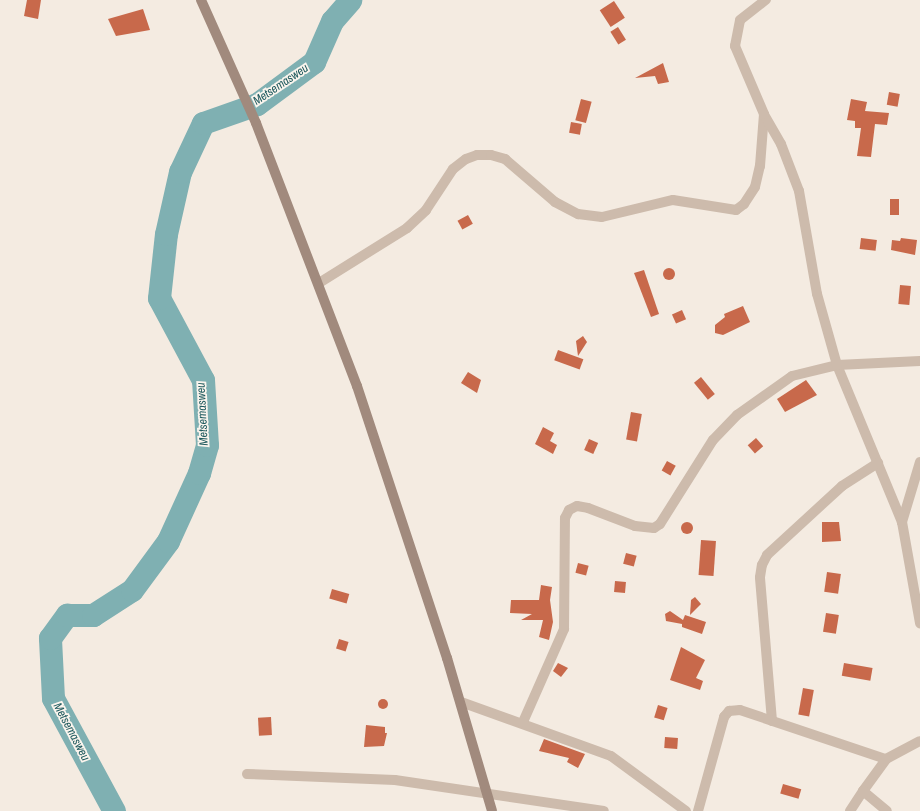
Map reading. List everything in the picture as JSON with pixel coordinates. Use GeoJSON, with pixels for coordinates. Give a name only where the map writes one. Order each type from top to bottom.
{"type":"FeatureCollection","features":[{"type":"Feature","properties":{"kind":"street"},"geometry":{"type":"LineString","coordinates":[[201,0],[256,123],[357,386],[461,702],[492,811]]}},
{"type":"Feature","properties":{"kind":"street"},"geometry":{"type":"LineString","coordinates":[[766,0],[750,9],[740,20],[734,46],[764,114],[781,144],[799,191],[817,294],[837,365],[902,522],[920,623]]}},
{"type":"Feature","properties":{"kind":"street"},"geometry":{"type":"LineString","coordinates":[[318,283],[407,228],[426,210],[453,169],[466,159],[477,155],[491,155],[505,159],[555,202],[578,214],[602,217],[673,200],[736,210],[744,204],[754,187],[760,166],[764,114]]}},
{"type":"Feature","properties":{"kind":"street"},"geometry":{"type":"LineString","coordinates":[[523,722],[564,629],[565,518],[569,510],[577,506],[588,508],[635,526],[654,528],[660,524],[713,440],[737,415],[792,376],[837,365],[920,361]]}},
{"type":"Feature","properties":{"kind":"street"},"geometry":{"type":"LineString","coordinates":[[902,522],[920,462]]}},
{"type":"Feature","properties":{"kind":"street"},"geometry":{"type":"LineString","coordinates":[[772,721],[760,577],[762,565],[767,555],[842,486],[878,463]]}},
{"type":"Feature","properties":{"kind":"street"},"geometry":{"type":"LineString","coordinates":[[461,702],[523,722],[611,756],[686,811]]}},
{"type":"Feature","properties":{"kind":"street"},"geometry":{"type":"LineString","coordinates":[[698,811],[724,717],[729,711],[740,710],[886,759]]}},
{"type":"Feature","properties":{"kind":"street"},"geometry":{"type":"LineString","coordinates":[[850,811],[886,759],[920,741]]}},
{"type":"Feature","properties":{"kind":"street"},"geometry":{"type":"LineString","coordinates":[[247,774],[396,780],[604,811]]}},
{"type":"Feature","properties":{"kind":"street"},"geometry":{"type":"LineString","coordinates":[[863,791],[887,811]]}},
{"type":"Feature","properties":{"kind":"building"},"geometry":{"type":"Polygon","coordinates":[[[27,0],[41,0],[38,19],[24,16],[27,0]]]}},
{"type":"Feature","properties":{"kind":"building"},"geometry":{"type":"Polygon","coordinates":[[[614,1],[625,18],[611,27],[600,10],[614,1]]]}},
{"type":"Feature","properties":{"kind":"building"},"geometry":{"type":"Polygon","coordinates":[[[143,9],[150,30],[116,36],[108,19],[143,9]]]}},
{"type":"Feature","properties":{"kind":"building"},"geometry":{"type":"Polygon","coordinates":[[[618,27],[626,40],[618,44],[610,32],[618,27]]]}},
{"type":"Feature","properties":{"kind":"building"},"geometry":{"type":"Polygon","coordinates":[[[663,63],[669,82],[658,84],[655,76],[635,78],[663,63]]]}},
{"type":"Feature","properties":{"kind":"building"},"geometry":{"type":"Polygon","coordinates":[[[889,92],[900,94],[898,107],[887,105],[889,92]]]}},
{"type":"Feature","properties":{"kind":"building"},"geometry":{"type":"Polygon","coordinates":[[[581,99],[592,102],[586,123],[575,120],[581,99]]]}},
{"type":"Feature","properties":{"kind":"building"},"geometry":{"type":"Polygon","coordinates":[[[851,99],[867,102],[865,111],[889,113],[887,125],[875,124],[871,157],[857,156],[861,128],[855,128],[855,121],[847,120],[851,99]]]}},
{"type":"Feature","properties":{"kind":"building"},"geometry":{"type":"Polygon","coordinates":[[[571,122],[582,124],[580,135],[569,133],[571,122]]]}},
{"type":"Feature","properties":{"kind":"building"},"geometry":{"type":"Polygon","coordinates":[[[890,199],[899,199],[899,215],[890,215],[890,199]]]}},
{"type":"Feature","properties":{"kind":"building"},"geometry":{"type":"Polygon","coordinates":[[[468,215],[473,224],[462,230],[458,221],[468,215]]]}},
{"type":"Feature","properties":{"kind":"building"},"geometry":{"type":"Polygon","coordinates":[[[861,238],[877,240],[876,251],[860,249],[861,238]]]}},
{"type":"Feature","properties":{"kind":"building"},"geometry":{"type":"Polygon","coordinates":[[[901,238],[917,240],[915,255],[891,250],[892,240],[900,241],[901,238]]]}},
{"type":"Feature","properties":{"kind":"building"},"geometry":{"type":"Polygon","coordinates":[[[669,268],[673,270],[675,274],[673,278],[669,280],[665,278],[663,274],[665,270],[669,268]]]}},
{"type":"Feature","properties":{"kind":"building"},"geometry":{"type":"Polygon","coordinates":[[[644,270],[659,314],[651,317],[634,273],[644,270]]]}},
{"type":"Feature","properties":{"kind":"building"},"geometry":{"type":"Polygon","coordinates":[[[900,285],[911,286],[909,305],[898,304],[900,285]]]}},
{"type":"Feature","properties":{"kind":"building"},"geometry":{"type":"Polygon","coordinates":[[[743,306],[750,322],[723,335],[715,333],[715,325],[725,317],[724,314],[743,306]]]}},
{"type":"Feature","properties":{"kind":"building"},"geometry":{"type":"Polygon","coordinates":[[[682,310],[686,319],[676,324],[672,314],[682,310]]]}},
{"type":"Feature","properties":{"kind":"building"},"geometry":{"type":"Polygon","coordinates":[[[583,336],[587,342],[578,356],[576,341],[583,336]]]}},
{"type":"Feature","properties":{"kind":"building"},"geometry":{"type":"Polygon","coordinates":[[[558,350],[583,359],[580,370],[554,360],[558,350]]]}},
{"type":"Feature","properties":{"kind":"building"},"geometry":{"type":"Polygon","coordinates":[[[468,372],[481,380],[477,393],[461,383],[468,372]]]}},
{"type":"Feature","properties":{"kind":"building"},"geometry":{"type":"Polygon","coordinates":[[[701,377],[715,394],[708,400],[694,383],[701,377]]]}},
{"type":"Feature","properties":{"kind":"building"},"geometry":{"type":"Polygon","coordinates":[[[806,380],[817,395],[785,412],[777,399],[806,380]]]}},
{"type":"Feature","properties":{"kind":"building"},"geometry":{"type":"Polygon","coordinates":[[[631,412],[642,414],[637,441],[626,440],[631,412]]]}},
{"type":"Feature","properties":{"kind":"building"},"geometry":{"type":"Polygon","coordinates":[[[543,427],[554,433],[550,441],[557,445],[553,454],[535,444],[543,427]]]}},
{"type":"Feature","properties":{"kind":"building"},"geometry":{"type":"Polygon","coordinates":[[[756,438],[763,446],[755,454],[748,445],[756,438]]]}},
{"type":"Feature","properties":{"kind":"building"},"geometry":{"type":"Polygon","coordinates":[[[589,439],[598,443],[593,454],[584,450],[589,439]]]}},
{"type":"Feature","properties":{"kind":"building"},"geometry":{"type":"Polygon","coordinates":[[[667,461],[676,466],[670,475],[662,471],[667,461]]]}},
{"type":"Feature","properties":{"kind":"building"},"geometry":{"type":"Polygon","coordinates":[[[685,522],[689,522],[693,528],[689,534],[685,534],[681,530],[681,526],[685,522]]]}},
{"type":"Feature","properties":{"kind":"building"},"geometry":{"type":"Polygon","coordinates":[[[822,522],[839,522],[841,541],[822,542],[822,522]]]}},
{"type":"Feature","properties":{"kind":"building"},"geometry":{"type":"Polygon","coordinates":[[[701,540],[716,541],[714,576],[699,575],[701,540]]]}},
{"type":"Feature","properties":{"kind":"building"},"geometry":{"type":"Polygon","coordinates":[[[626,553],[637,556],[634,566],[623,564],[626,553]]]}},
{"type":"Feature","properties":{"kind":"building"},"geometry":{"type":"Polygon","coordinates":[[[578,563],[589,566],[586,576],[575,573],[578,563]]]}},
{"type":"Feature","properties":{"kind":"building"},"geometry":{"type":"Polygon","coordinates":[[[827,572],[841,574],[838,594],[824,592],[827,572]]]}},
{"type":"Feature","properties":{"kind":"building"},"geometry":{"type":"Polygon","coordinates":[[[615,581],[626,582],[625,593],[614,592],[615,581]]]}},
{"type":"Feature","properties":{"kind":"building"},"geometry":{"type":"Polygon","coordinates":[[[541,585],[552,587],[550,600],[553,622],[549,640],[539,637],[543,620],[521,620],[532,614],[510,613],[511,600],[539,600],[541,585]]]}},
{"type":"Feature","properties":{"kind":"building"},"geometry":{"type":"Polygon","coordinates":[[[332,589],[349,594],[347,604],[329,599],[332,589]]]}},
{"type":"Feature","properties":{"kind":"building"},"geometry":{"type":"Polygon","coordinates":[[[695,597],[701,604],[690,615],[691,600],[695,597]]]}},
{"type":"Feature","properties":{"kind":"building"},"geometry":{"type":"Polygon","coordinates":[[[670,611],[683,620],[685,615],[706,622],[702,634],[682,627],[682,624],[666,621],[665,614],[670,611]]]}},
{"type":"Feature","properties":{"kind":"building"},"geometry":{"type":"Polygon","coordinates":[[[826,613],[839,615],[836,634],[823,632],[826,613]]]}},
{"type":"Feature","properties":{"kind":"building"},"geometry":{"type":"Polygon","coordinates":[[[339,639],[349,642],[346,651],[336,649],[339,639]]]}},
{"type":"Feature","properties":{"kind":"building"},"geometry":{"type":"Polygon","coordinates":[[[681,647],[705,660],[696,678],[703,681],[700,690],[670,680],[681,647]]]}},
{"type":"Feature","properties":{"kind":"building"},"geometry":{"type":"Polygon","coordinates":[[[558,663],[568,668],[561,677],[553,671],[558,663]]]}},
{"type":"Feature","properties":{"kind":"building"},"geometry":{"type":"Polygon","coordinates":[[[844,663],[873,668],[870,681],[842,676],[844,663]]]}},
{"type":"Feature","properties":{"kind":"building"},"geometry":{"type":"Polygon","coordinates":[[[803,688],[814,690],[809,716],[798,715],[803,688]]]}},
{"type":"Feature","properties":{"kind":"building"},"geometry":{"type":"Polygon","coordinates":[[[381,699],[385,699],[387,700],[387,708],[381,709],[378,706],[378,702],[381,699]]]}},
{"type":"Feature","properties":{"kind":"building"},"geometry":{"type":"Polygon","coordinates":[[[658,705],[668,708],[664,720],[654,717],[658,705]]]}},
{"type":"Feature","properties":{"kind":"building"},"geometry":{"type":"Polygon","coordinates":[[[271,717],[272,735],[259,736],[258,718],[271,717]]]}},
{"type":"Feature","properties":{"kind":"building"},"geometry":{"type":"Polygon","coordinates":[[[366,725],[385,727],[385,733],[387,733],[384,746],[364,747],[366,725]]]}},
{"type":"Feature","properties":{"kind":"building"},"geometry":{"type":"Polygon","coordinates":[[[665,737],[678,738],[677,749],[664,748],[665,737]]]}},
{"type":"Feature","properties":{"kind":"building"},"geometry":{"type":"Polygon","coordinates":[[[544,739],[585,754],[578,768],[567,762],[569,758],[539,751],[544,739]]]}},
{"type":"Feature","properties":{"kind":"building"},"geometry":{"type":"Polygon","coordinates":[[[783,784],[801,789],[799,799],[780,794],[783,784]]]}},
{"type":"Feature","properties":{"kind":"waterway","name":"Metsemasweu"},"geometry":{"type":"LineString","coordinates":[[114,811],[53,698],[50,638],[67,615],[93,615],[132,590],[168,541],[199,473],[207,445],[203,380],[159,298],[166,234],[180,172],[203,123],[257,104],[314,62],[332,21],[350,0]]}}]}
